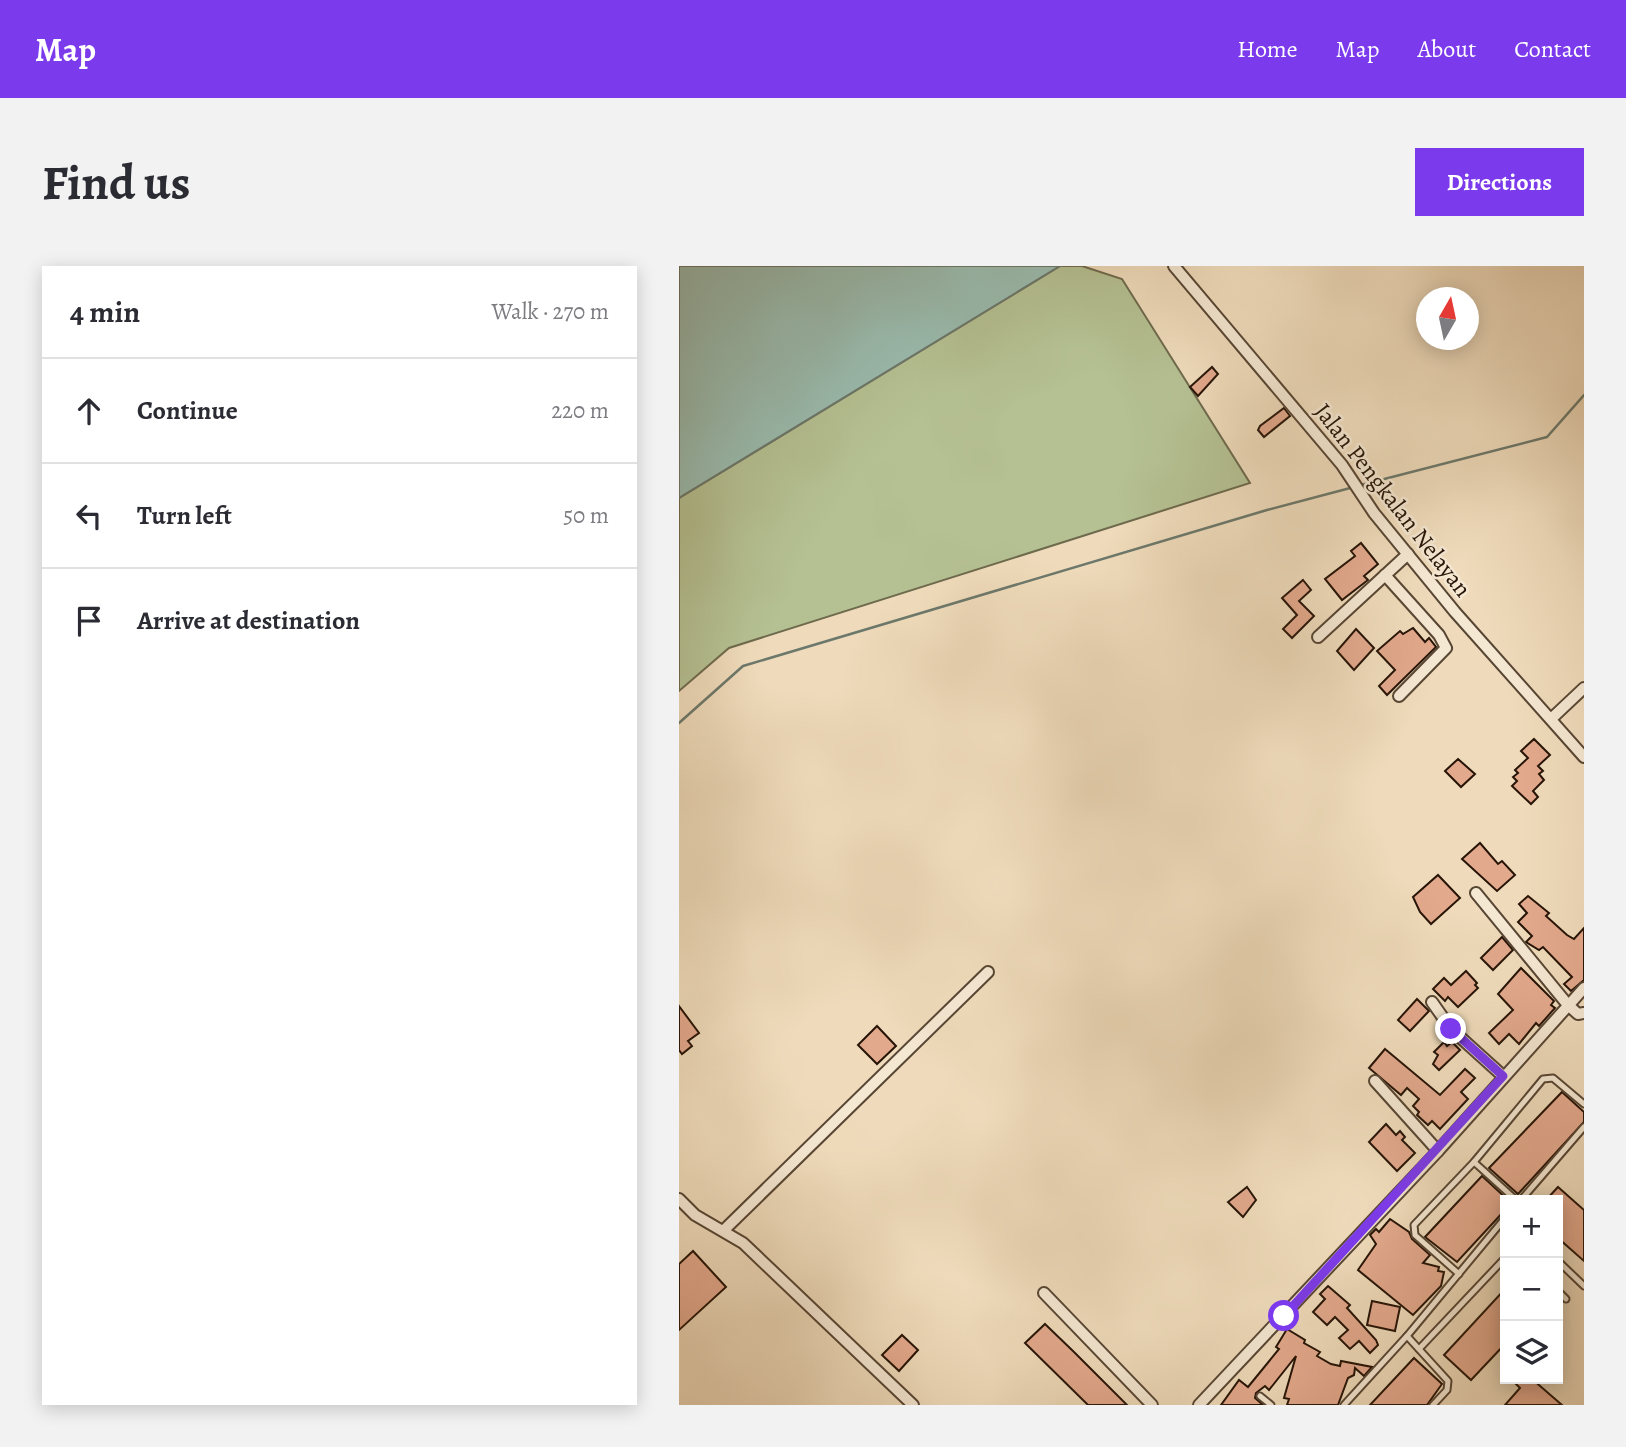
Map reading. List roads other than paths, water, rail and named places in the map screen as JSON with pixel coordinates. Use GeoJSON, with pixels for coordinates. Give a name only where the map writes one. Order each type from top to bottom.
{"type":"FeatureCollection","features":[{"type":"Feature","properties":{"kind":"street","name":"Jalan Pengkalan Nelayan"},"geometry":{"type":"LineString","coordinates":[[1174,266],[1342,465],[1374,513],[1408,554],[1584,757]]}},
{"type":"Feature","properties":{"kind":"street"},"geometry":{"type":"LineString","coordinates":[[1318,637],[1408,554]]}},
{"type":"Feature","properties":{"kind":"street"},"geometry":{"type":"LineString","coordinates":[[1385,575],[1445,645],[1444,653],[1399,696]]}},
{"type":"Feature","properties":{"kind":"street"},"geometry":{"type":"LineString","coordinates":[[1551,719],[1584,688]]}},
{"type":"Feature","properties":{"kind":"street"},"geometry":{"type":"LineString","coordinates":[[1476,893],[1568,1005],[1576,1013],[1584,1013]]}},
{"type":"Feature","properties":{"kind":"street"},"geometry":{"type":"LineString","coordinates":[[724,1230],[988,972]]}},
{"type":"Feature","properties":{"kind":"street"},"geometry":{"type":"LineString","coordinates":[[1199,1405],[1438,1151],[1584,988]]}},
{"type":"Feature","properties":{"kind":"street"},"geometry":{"type":"LineString","coordinates":[[1432,1002],[1451,1029],[1503,1076]]}},
{"type":"Feature","properties":{"kind":"street"},"geometry":{"type":"LineString","coordinates":[[1375,1081],[1438,1151]]}},
{"type":"Feature","properties":{"kind":"street"},"geometry":{"type":"LineString","coordinates":[[679,1199],[695,1215],[743,1243],[913,1405]]}},
{"type":"Feature","properties":{"kind":"street"},"geometry":{"type":"LineString","coordinates":[[1044,1293],[1152,1405]]}},
{"type":"Feature","properties":{"kind":"lane"},"geometry":{"type":"LineString","coordinates":[[1459,1274],[1415,1235],[1413,1229],[1474,1162],[1543,1079],[1553,1078],[1584,1104]]}},
{"type":"Feature","properties":{"kind":"lane"},"geometry":{"type":"LineString","coordinates":[[1523,1195],[1584,1127]]}},
{"type":"Feature","properties":{"kind":"lane"},"geometry":{"type":"LineString","coordinates":[[1474,1162],[1513,1195]]}},
{"type":"Feature","properties":{"kind":"lane"},"geometry":{"type":"LineString","coordinates":[[1344,1405],[1407,1336],[1500,1224]]}},
{"type":"Feature","properties":{"kind":"lane"},"geometry":{"type":"LineString","coordinates":[[1419,1349],[1500,1263]]}},
{"type":"Feature","properties":{"kind":"lane"},"geometry":{"type":"LineString","coordinates":[[1563,1266],[1584,1286]]}},
{"type":"Feature","properties":{"kind":"lane"},"geometry":{"type":"LineString","coordinates":[[1563,1296],[1566,1299]]}},
{"type":"Feature","properties":{"kind":"lane"},"geometry":{"type":"LineString","coordinates":[[1407,1336],[1448,1381],[1447,1390],[1433,1405]]}},
{"type":"Feature","properties":{"kind":"lane"},"geometry":{"type":"LineString","coordinates":[[1260,1396],[1271,1405]]}},
{"type":"Feature","properties":{"kind":"waterway"},"geometry":{"type":"LineString","coordinates":[[1361,485],[1547,437],[1584,395]]}},
{"type":"Feature","properties":{"kind":"waterway"},"geometry":{"type":"LineString","coordinates":[[679,723],[743,666],[1267,510],[1354,487]]}}]}
